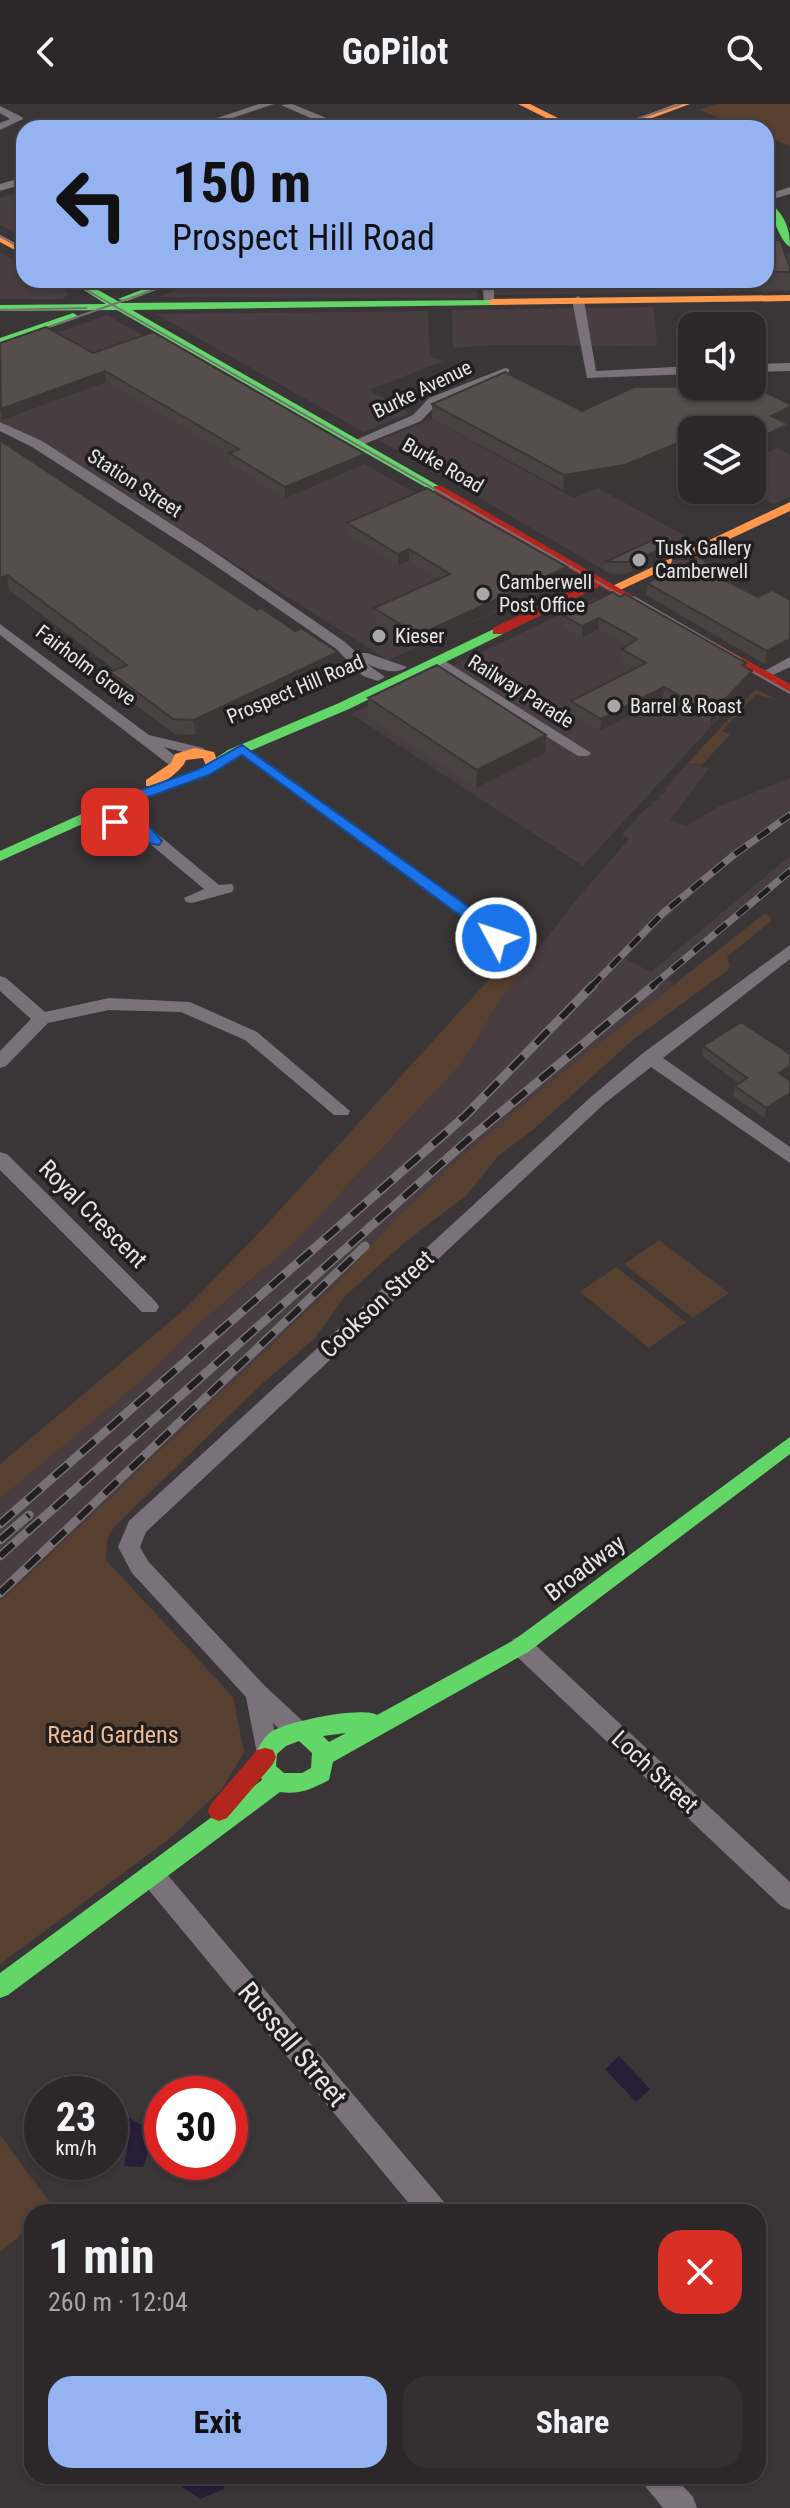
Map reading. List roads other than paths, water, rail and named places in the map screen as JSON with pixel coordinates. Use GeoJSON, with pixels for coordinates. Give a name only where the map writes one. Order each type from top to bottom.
{"type":"FeatureCollection","features":[{"type":"Feature","properties":{"kind":"main road"},"geometry":{"type":"LineString","coordinates":[[523,104],[563,120]]}},
{"type":"Feature","properties":{"kind":"main road"},"geometry":{"type":"LineString","coordinates":[[639,120],[685,104]]}},
{"type":"Feature","properties":{"kind":"main road"},"geometry":{"type":"LineString","coordinates":[[554,117],[559,120]]}},
{"type":"Feature","properties":{"kind":"main road"},"geometry":{"type":"LineString","coordinates":[[774,211],[790,244]]}},
{"type":"Feature","properties":{"kind":"main road","name":"Burke Road"},"geometry":{"type":"LineString","coordinates":[[84,288],[110,306],[673,622]]}},
{"type":"Feature","properties":{"kind":"main road"},"geometry":{"type":"LineString","coordinates":[[0,342],[156,288]]}},
{"type":"Feature","properties":{"kind":"main road"},"geometry":{"type":"LineString","coordinates":[[0,308],[790,298]]}},
{"type":"Feature","properties":{"kind":"main road","name":"Prospect Hill Road"},"geometry":{"type":"LineString","coordinates":[[0,857],[234,746],[496,629],[790,506]]}},
{"type":"Feature","properties":{"kind":"main road"},"geometry":{"type":"LineString","coordinates":[[699,637],[790,690]]}},
{"type":"Feature","properties":{"kind":"main road","name":"Prospect Hill Road"},"geometry":{"type":"LineString","coordinates":[[338,702],[355,688],[378,677],[407,670]]}},
{"type":"Feature","properties":{"kind":"main road"},"geometry":{"type":"LineString","coordinates":[[177,764],[183,771],[202,761]]}},
{"type":"Feature","properties":{"kind":"main road","name":"Prospect Hill Road"},"geometry":{"type":"LineString","coordinates":[[106,808],[177,764]]}},
{"type":"Feature","properties":{"kind":"main road","name":"Broadway"},"geometry":{"type":"LineString","coordinates":[[0,1987],[276,1782],[293,1787],[314,1781],[325,1765],[325,1755],[398,1713],[479,1673],[521,1646],[790,1444]]}},
{"type":"Feature","properties":{"kind":"main road","name":"Broadway"},"geometry":{"type":"LineString","coordinates":[[185,1850],[279,1737],[398,1713]]}},
{"type":"Feature","properties":{"kind":"main road"},"geometry":{"type":"LineString","coordinates":[[303,1734],[321,1746],[325,1755]]}},
{"type":"Feature","properties":{"kind":"main road"},"geometry":{"type":"LineString","coordinates":[[265,1754],[268,1775],[276,1782]]}},
{"type":"Feature","properties":{"kind":"street"},"geometry":{"type":"LineString","coordinates":[[218,120],[269,104]]}},
{"type":"Feature","properties":{"kind":"street"},"geometry":{"type":"LineString","coordinates":[[233,120],[286,104],[324,120]]}},
{"type":"Feature","properties":{"kind":"street"},"geometry":{"type":"LineString","coordinates":[[0,109],[18,119],[0,127]]}},
{"type":"Feature","properties":{"kind":"street"},"geometry":{"type":"LineString","coordinates":[[489,288],[490,302]]}},
{"type":"Feature","properties":{"kind":"street"},"geometry":{"type":"LineString","coordinates":[[578,300],[591,375],[678,371]]}},
{"type":"Feature","properties":{"kind":"street"},"geometry":{"type":"LineString","coordinates":[[766,368],[790,367]]}},
{"type":"Feature","properties":{"kind":"street","name":"Burke Avenue"},"geometry":{"type":"LineString","coordinates":[[357,442],[418,417],[433,401],[505,372]]}},
{"type":"Feature","properties":{"kind":"street","name":"Station Street"},"geometry":{"type":"LineString","coordinates":[[2,431],[45,454],[340,645],[382,666],[407,670]]}},
{"type":"Feature","properties":{"kind":"street","name":"Fairholm Grove"},"geometry":{"type":"LineString","coordinates":[[0,628],[177,764]]}},
{"type":"Feature","properties":{"kind":"street","name":"Station Street"},"geometry":{"type":"LineString","coordinates":[[340,645],[361,666],[378,677]]}},
{"type":"Feature","properties":{"kind":"street","name":"Railway Parade"},"geometry":{"type":"LineString","coordinates":[[432,658],[583,753]]}},
{"type":"Feature","properties":{"kind":"street"},"geometry":{"type":"LineString","coordinates":[[764,675],[790,661]]}},
{"type":"Feature","properties":{"kind":"street"},"geometry":{"type":"LineString","coordinates":[[355,688],[363,679],[361,666]]}},
{"type":"Feature","properties":{"kind":"street","name":"Fairholm Grove"},"geometry":{"type":"LineString","coordinates":[[145,737],[202,761]]}},
{"type":"Feature","properties":{"kind":"street"},"geometry":{"type":"LineString","coordinates":[[234,746],[482,924],[496,938]]}},
{"type":"Feature","properties":{"kind":"street"},"geometry":{"type":"LineString","coordinates":[[106,808],[135,837],[154,841],[221,889],[192,898]]}},
{"type":"Feature","properties":{"kind":"street","name":"Cookson Street"},"geometry":{"type":"LineString","coordinates":[[303,1734],[257,1693],[140,1567],[129,1547],[137,1527],[598,1100],[649,1057],[790,950]]}},
{"type":"Feature","properties":{"kind":"street"},"geometry":{"type":"LineString","coordinates":[[0,982],[42,1019]]}},
{"type":"Feature","properties":{"kind":"street"},"geometry":{"type":"LineString","coordinates":[[0,1062],[42,1019],[109,1004],[184,1006],[251,1036],[341,1111]]}},
{"type":"Feature","properties":{"kind":"street"},"geometry":{"type":"LineString","coordinates":[[649,1057],[790,1156]]}},
{"type":"Feature","properties":{"kind":"street","name":"Royal Crescent"},"geometry":{"type":"LineString","coordinates":[[0,1159],[149,1307]]}},
{"type":"Feature","properties":{"kind":"street","name":"Loch Street"},"geometry":{"type":"LineString","coordinates":[[521,1646],[790,1898]]}},
{"type":"Feature","properties":{"kind":"street"},"geometry":{"type":"LineString","coordinates":[[257,1693],[265,1754]]}},
{"type":"Feature","properties":{"kind":"street","name":"Russell Street"},"geometry":{"type":"LineString","coordinates":[[152,1875],[427,2204]]}},
{"type":"Feature","properties":{"kind":"street"},"geometry":{"type":"LineString","coordinates":[[662,2484],[682,2508]]}},
{"type":"Feature","properties":{"kind":"tram line"},"geometry":{"type":"LineString","coordinates":[[634,120],[681,104]]}},
{"type":"Feature","properties":{"kind":"tram line"},"geometry":{"type":"LineString","coordinates":[[0,236],[16,245]]}},
{"type":"Feature","properties":{"kind":"tram line"},"geometry":{"type":"LineString","coordinates":[[83,288],[112,305]]}},
{"type":"Feature","properties":{"kind":"tram line"},"geometry":{"type":"LineString","coordinates":[[112,305],[159,288]]}},
{"type":"Feature","properties":{"kind":"tram line"},"geometry":{"type":"LineString","coordinates":[[0,344],[112,305]]}},
{"type":"Feature","properties":{"kind":"tram line"},"geometry":{"type":"LineString","coordinates":[[112,305],[641,607]]}},
{"type":"Feature","properties":{"kind":"tram line"},"geometry":{"type":"LineString","coordinates":[[0,310],[86,308]]}},
{"type":"Feature","properties":{"kind":"tram line"},"geometry":{"type":"LineString","coordinates":[[634,597],[741,659]]}},
{"type":"Feature","properties":{"kind":"tram line"},"geometry":{"type":"LineString","coordinates":[[727,657],[790,693]]}},
{"type":"Feature","properties":{"kind":"railway"},"geometry":{"type":"LineString","coordinates":[[591,987],[663,913],[735,854],[790,815]]}},
{"type":"Feature","properties":{"kind":"railway"},"geometry":{"type":"LineString","coordinates":[[651,987],[790,871]]}},
{"type":"Feature","properties":{"kind":"railway"},"geometry":{"type":"LineString","coordinates":[[0,1524],[465,1116],[593,985]]}},
{"type":"Feature","properties":{"kind":"railway"},"geometry":{"type":"LineString","coordinates":[[0,1556],[469,1139],[654,985]]}},
{"type":"Feature","properties":{"kind":"railway"},"geometry":{"type":"LineString","coordinates":[[0,1593],[365,1246]]}},
{"type":"Feature","properties":{"kind":"railway"},"geometry":{"type":"LineString","coordinates":[[0,1540],[29,1515]]}},
{"type":"Feature","properties":{"kind":"place","name":"Tusk Gallery Camberwell"},"geometry":{"type":"Point","coordinates":[639,560]}},
{"type":"Feature","properties":{"kind":"place","name":"Camberwell Post Office"},"geometry":{"type":"Point","coordinates":[483,594]}},
{"type":"Feature","properties":{"kind":"place","name":"Kieser"},"geometry":{"type":"Point","coordinates":[379,636]}},
{"type":"Feature","properties":{"kind":"place","name":"Barrel & Roast"},"geometry":{"type":"Point","coordinates":[614,706]}},
{"type":"Feature","properties":{"kind":"park label","name":"Read Gardens"},"geometry":{"type":"Point","coordinates":[113,1735]}}]}
